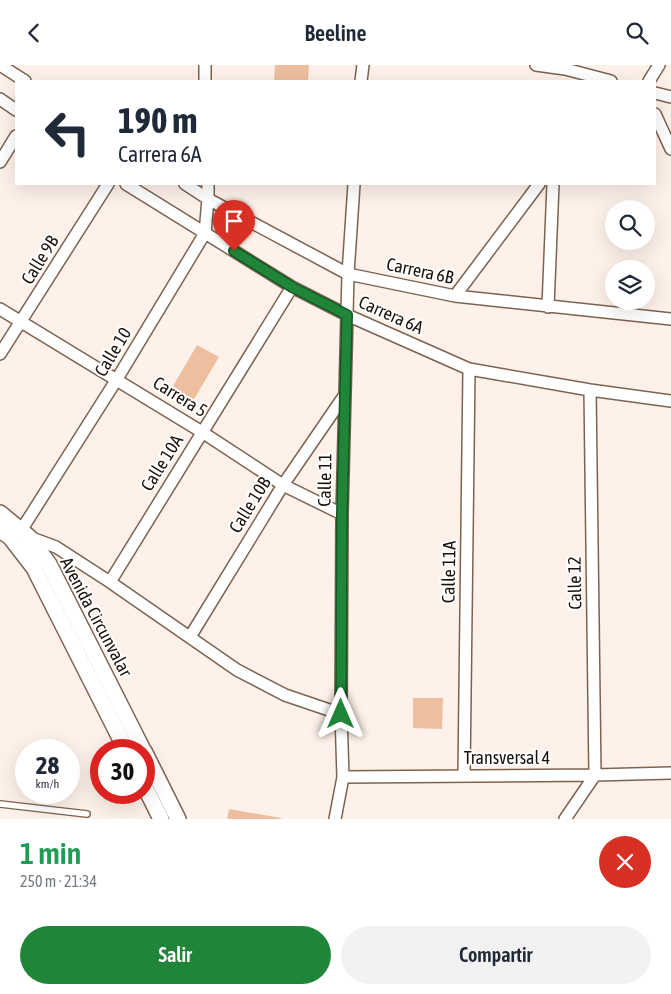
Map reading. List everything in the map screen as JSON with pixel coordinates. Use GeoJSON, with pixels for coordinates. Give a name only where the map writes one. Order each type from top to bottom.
{"type":"FeatureCollection","features":[{"type":"Feature","properties":{"kind":"main road","name":"Avenida Circunvalar"},"geometry":{"type":"LineString","coordinates":[[0,513],[26,533],[49,564],[138,739]]}},
{"type":"Feature","properties":{"kind":"main road","name":"Avenida Circunvalar"},"geometry":{"type":"LineString","coordinates":[[0,530],[10,537],[34,568],[120,739]]}},
{"type":"Feature","properties":{"kind":"main road","name":"Avenida Circunvalar"},"geometry":{"type":"LineString","coordinates":[[155,772],[178,819]]}},
{"type":"Feature","properties":{"kind":"main road"},"geometry":{"type":"LineString","coordinates":[[154,804],[161,819]]}},
{"type":"Feature","properties":{"kind":"street"},"geometry":{"type":"LineString","coordinates":[[0,65],[23,80]]}},
{"type":"Feature","properties":{"kind":"street"},"geometry":{"type":"LineString","coordinates":[[205,65],[205,80]]}},
{"type":"Feature","properties":{"kind":"street"},"geometry":{"type":"LineString","coordinates":[[361,80],[362,65]]}},
{"type":"Feature","properties":{"kind":"street"},"geometry":{"type":"LineString","coordinates":[[536,65],[606,80]]}},
{"type":"Feature","properties":{"kind":"street"},"geometry":{"type":"LineString","coordinates":[[650,80],[659,65]]}},
{"type":"Feature","properties":{"kind":"street"},"geometry":{"type":"LineString","coordinates":[[656,93],[671,97]]}},
{"type":"Feature","properties":{"kind":"street"},"geometry":{"type":"LineString","coordinates":[[0,99],[15,108]]}},
{"type":"Feature","properties":{"kind":"street"},"geometry":{"type":"LineString","coordinates":[[656,115],[671,149]]}},
{"type":"Feature","properties":{"kind":"street"},"geometry":{"type":"LineString","coordinates":[[0,162],[15,138]]}},
{"type":"Feature","properties":{"kind":"street","name":"Calle 9B"},"geometry":{"type":"LineString","coordinates":[[0,354],[107,185]]}},
{"type":"Feature","properties":{"kind":"street","name":"Carrera 6A"},"geometry":{"type":"LineString","coordinates":[[128,185],[292,287],[347,315],[470,369],[590,391],[671,401]]}},
{"type":"Feature","properties":{"kind":"street","name":"Carrera 6B"},"geometry":{"type":"LineString","coordinates":[[186,185],[208,199],[348,274],[455,296],[671,319]]}},
{"type":"Feature","properties":{"kind":"street","name":"Calle 10"},"geometry":{"type":"LineString","coordinates":[[26,533],[205,233],[208,185]]}},
{"type":"Feature","properties":{"kind":"street","name":"Calle 11"},"geometry":{"type":"LineString","coordinates":[[335,819],[343,777],[341,714],[344,395],[348,274],[354,185]]}},
{"type":"Feature","properties":{"kind":"street"},"geometry":{"type":"LineString","coordinates":[[455,296],[538,185]]}},
{"type":"Feature","properties":{"kind":"street"},"geometry":{"type":"LineString","coordinates":[[548,307],[552,185]]}},
{"type":"Feature","properties":{"kind":"street","name":"Calle 10A"},"geometry":{"type":"LineString","coordinates":[[110,582],[292,287]]}},
{"type":"Feature","properties":{"kind":"street","name":"Carrera 5"},"geometry":{"type":"LineString","coordinates":[[0,309],[202,431],[283,485],[342,514]]}},
{"type":"Feature","properties":{"kind":"street","name":"Calle 11A"},"geometry":{"type":"LineString","coordinates":[[464,775],[470,369]]}},
{"type":"Feature","properties":{"kind":"street","name":"Calle 12"},"geometry":{"type":"LineString","coordinates":[[590,391],[595,775]]}},
{"type":"Feature","properties":{"kind":"street","name":"Calle 10B"},"geometry":{"type":"LineString","coordinates":[[190,637],[283,485],[344,395]]}},
{"type":"Feature","properties":{"kind":"street"},"geometry":{"type":"LineString","coordinates":[[26,533],[56,547],[110,582],[237,670],[285,695],[341,714]]}},
{"type":"Feature","properties":{"kind":"street","name":"Transversal 4"},"geometry":{"type":"LineString","coordinates":[[343,777],[671,773]]}},
{"type":"Feature","properties":{"kind":"street"},"geometry":{"type":"LineString","coordinates":[[565,819],[595,775]]}},
{"type":"Feature","properties":{"kind":"lane"},"geometry":{"type":"LineString","coordinates":[[0,804],[87,814]]}},
{"type":"Feature","properties":{"kind":"building"},"geometry":{"type":"Polygon","coordinates":[[[275,65],[309,65],[308,80],[274,80],[275,65]]]}},
{"type":"Feature","properties":{"kind":"building"},"geometry":{"type":"Polygon","coordinates":[[[197,345],[219,357],[190,406],[169,393],[197,345]]]}},
{"type":"Feature","properties":{"kind":"building"},"geometry":{"type":"Polygon","coordinates":[[[413,698],[443,698],[442,729],[413,728],[413,698]]]}},
{"type":"Feature","properties":{"kind":"building"},"geometry":{"type":"Polygon","coordinates":[[[229,809],[281,818],[281,819],[227,819],[229,809]]]}},
{"type":"Feature","properties":{"kind":"route"},"geometry":{"type":"LineString","coordinates":[[234,251],[292,287],[347,315],[342,514],[341,714]]}}]}
